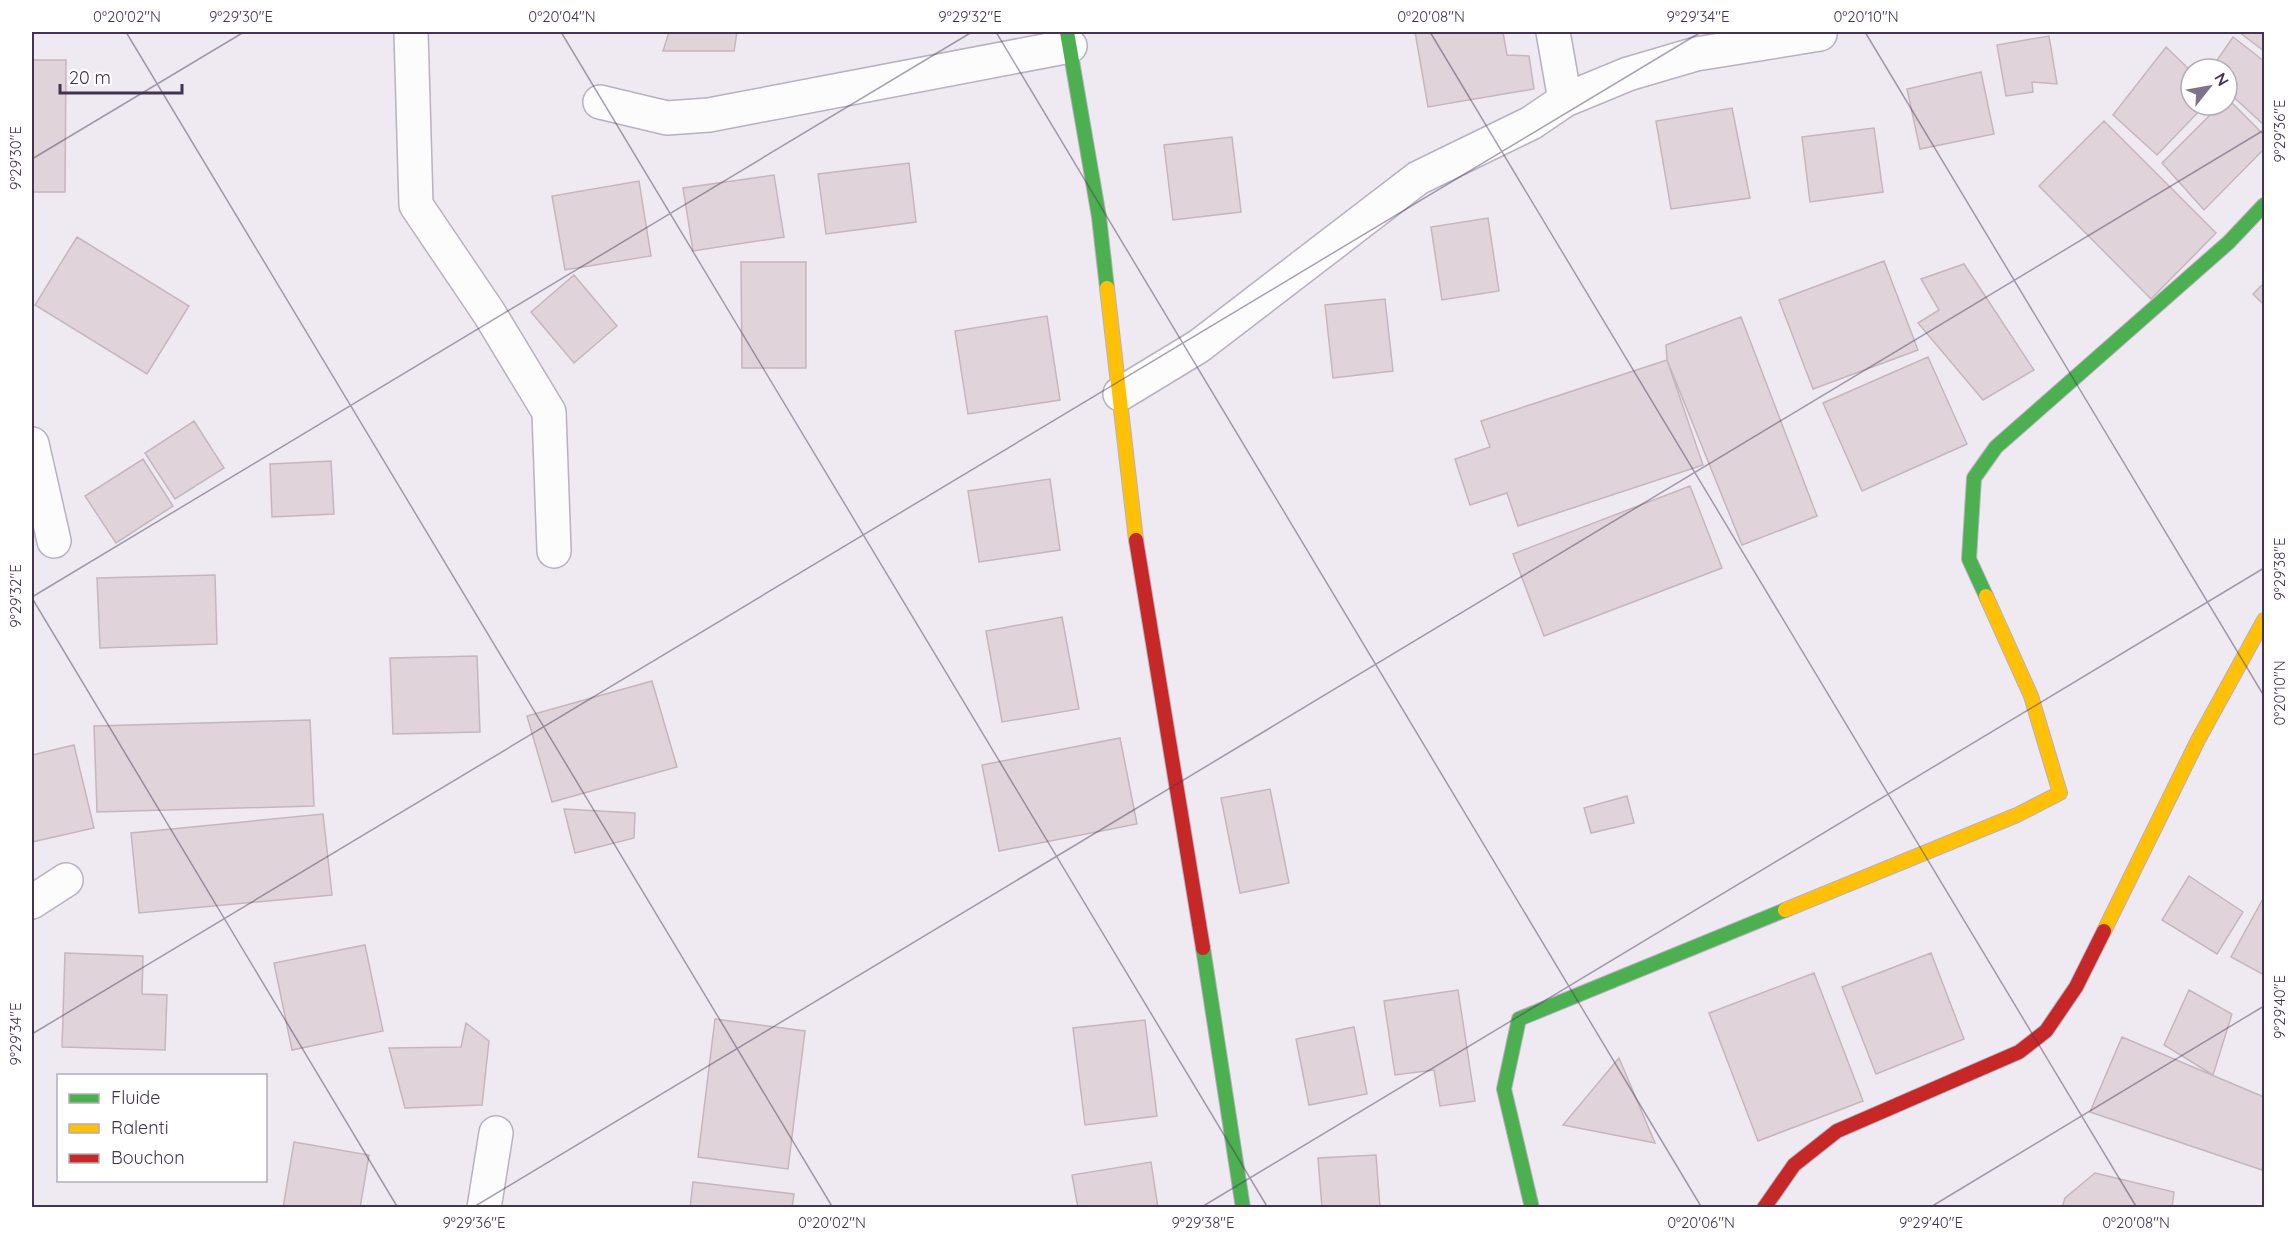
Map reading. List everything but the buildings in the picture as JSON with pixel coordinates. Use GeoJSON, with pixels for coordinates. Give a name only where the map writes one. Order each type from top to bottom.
{"type":"FeatureCollection","features":[{"type":"Feature","properties":{"kind":"street"},"geometry":{"type":"LineString","coordinates":[[411,32],[416,206],[489,313],[549,412],[554,551]]}},
{"type":"Feature","properties":{"kind":"street"},"geometry":{"type":"LineString","coordinates":[[1553,32],[1565,100]]}},
{"type":"Feature","properties":{"kind":"street"},"geometry":{"type":"LineString","coordinates":[[1120,394],[1199,346],[1418,178],[1531,123],[1565,100],[1628,75],[1696,54],[1820,34]]}},
{"type":"Feature","properties":{"kind":"street"},"geometry":{"type":"LineString","coordinates":[[600,102],[667,118],[708,115],[1069,39],[1099,217],[1140,572],[1187,842],[1243,1208]]}},
{"type":"Feature","properties":{"kind":"street"},"geometry":{"type":"LineString","coordinates":[[1532,1208],[1504,1089],[1518,1019],[2017,814],[2060,793],[2031,696],[1969,559],[1974,478],[1996,447],[2229,242],[2265,205]]}},
{"type":"Feature","properties":{"kind":"street"},"geometry":{"type":"LineString","coordinates":[[32,444],[54,541]]}},
{"type":"Feature","properties":{"kind":"street"},"geometry":{"type":"LineString","coordinates":[[1764,1208],[1794,1166],[1837,1131],[2019,1052],[2046,1031],[2076,987],[2198,740],[2265,620]]}},
{"type":"Feature","properties":{"kind":"street"},"geometry":{"type":"LineString","coordinates":[[32,902],[66,880]]}},
{"type":"Feature","properties":{"kind":"street"},"geometry":{"type":"LineString","coordinates":[[484,1208],[496,1133]]}},
{"type":"Feature","properties":{"kind":"traffic: fast"},"geometry":{"type":"LineString","coordinates":[[1067,32],[1099,217],[1107,288]]}},
{"type":"Feature","properties":{"kind":"traffic: fast"},"geometry":{"type":"LineString","coordinates":[[1986,596],[1969,559],[1974,478],[1996,447],[2229,242],[2264,205]]}},
{"type":"Feature","properties":{"kind":"traffic: fast"},"geometry":{"type":"LineString","coordinates":[[1532,1208],[1504,1089],[1519,1019],[1785,910]]}},
{"type":"Feature","properties":{"kind":"traffic: fast"},"geometry":{"type":"LineString","coordinates":[[1203,948],[1243,1208]]}},
{"type":"Feature","properties":{"kind":"traffic: slow"},"geometry":{"type":"LineString","coordinates":[[1107,288],[1136,540]]}},
{"type":"Feature","properties":{"kind":"traffic: slow"},"geometry":{"type":"LineString","coordinates":[[1785,910],[2017,815],[2060,793],[2031,696],[1986,596]]}},
{"type":"Feature","properties":{"kind":"traffic: slow"},"geometry":{"type":"LineString","coordinates":[[2104,931],[2198,740],[2264,620]]}},
{"type":"Feature","properties":{"kind":"traffic: jam"},"geometry":{"type":"LineString","coordinates":[[1136,540],[1203,948]]}},
{"type":"Feature","properties":{"kind":"traffic: jam"},"geometry":{"type":"LineString","coordinates":[[1764,1208],[1794,1165],[1837,1131],[2019,1052],[2046,1031],[2076,987],[2104,931]]}}]}
